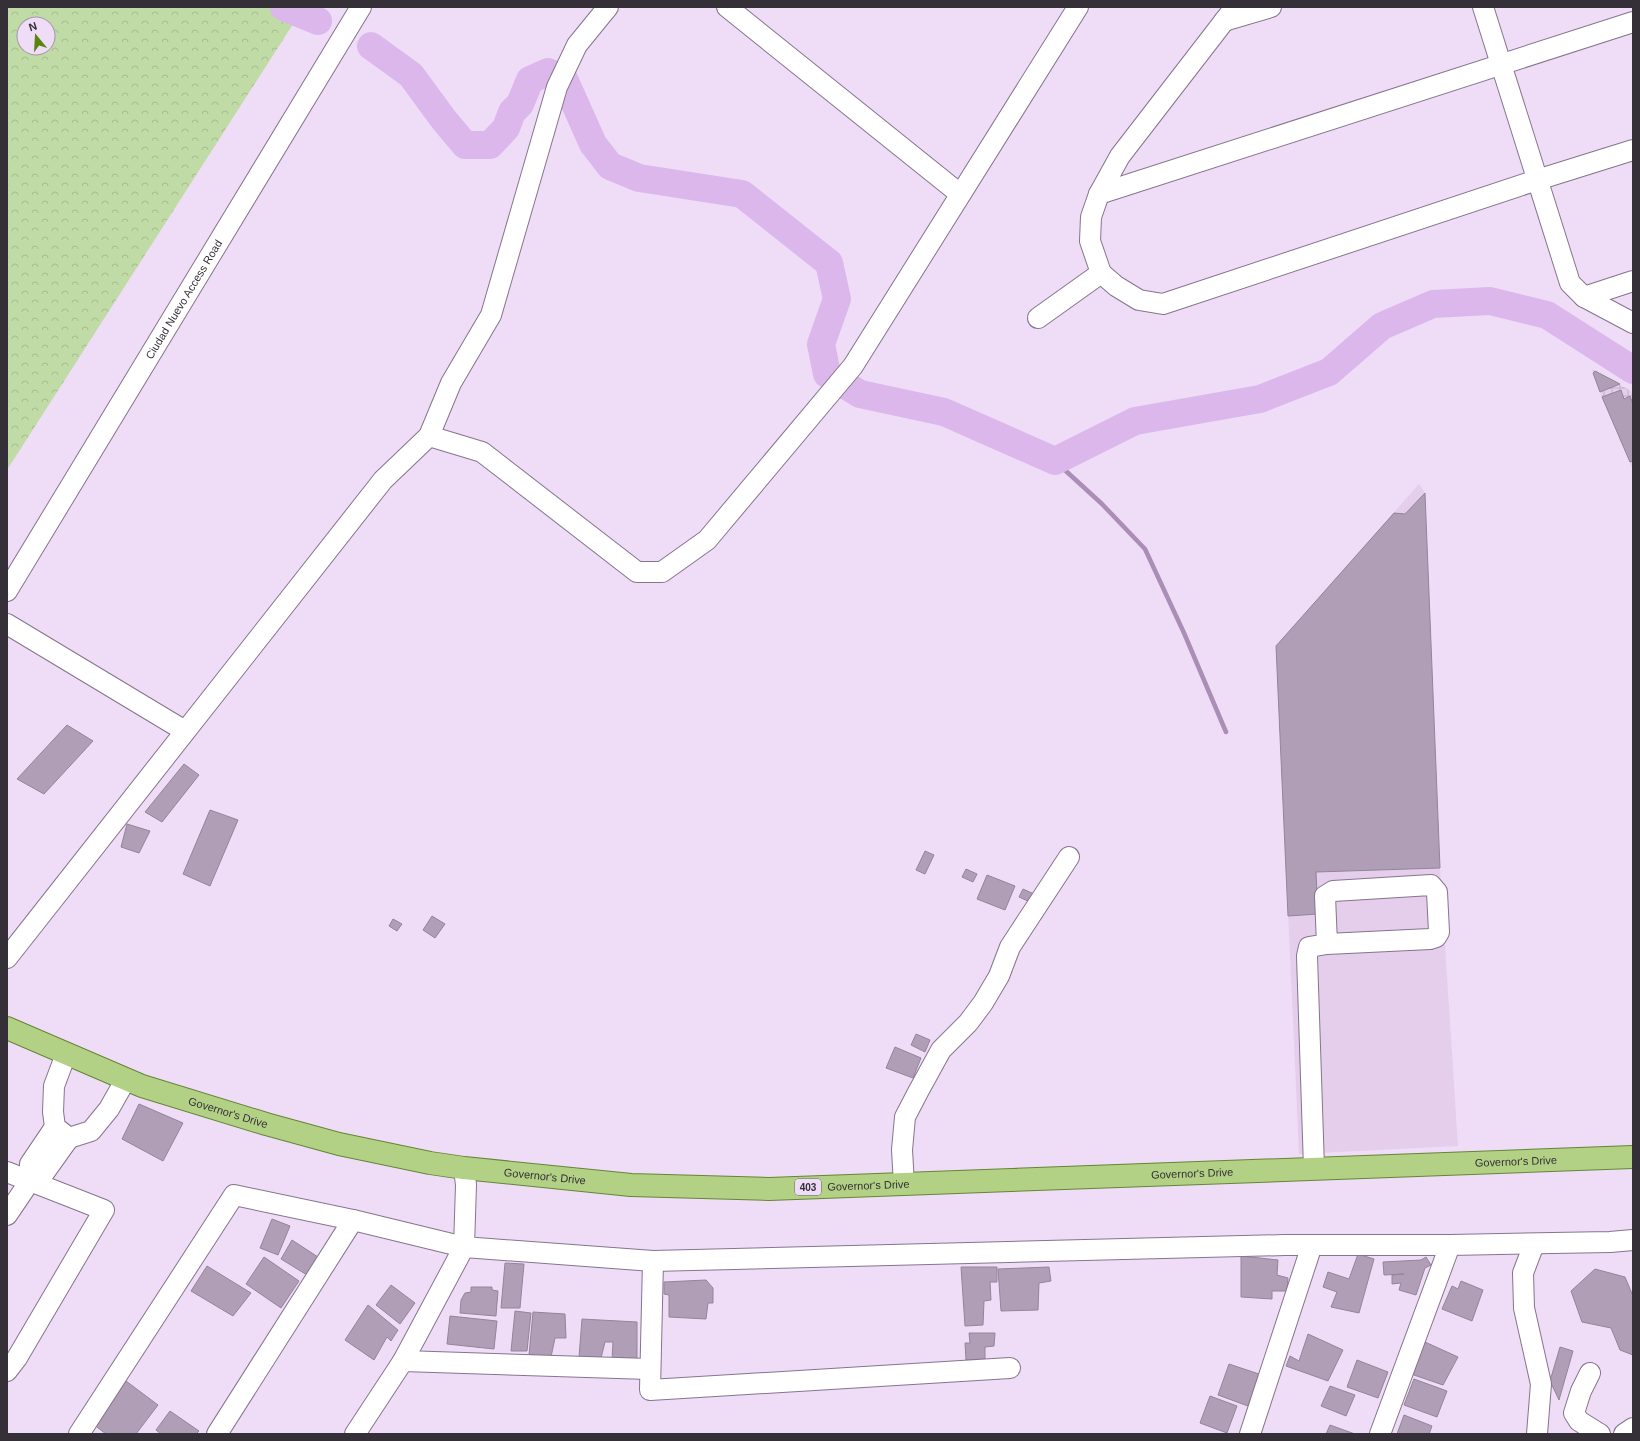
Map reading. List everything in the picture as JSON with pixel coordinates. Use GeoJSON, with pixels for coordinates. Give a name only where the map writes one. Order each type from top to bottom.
{"type":"FeatureCollection","features":[{"type":"Feature","properties":{"kind":"main road","name":"Governor's Drive"},"geometry":{"type":"LineString","coordinates":[[7,1028],[142,1086],[310,1136],[430,1163],[464,1168],[631,1185],[769,1189],[1633,1157]]}},
{"type":"Feature","properties":{"kind":"street","name":"Ciudad Nuevo Access Road"},"geometry":{"type":"LineString","coordinates":[[7,592],[361,7]]}},
{"type":"Feature","properties":{"kind":"street"},"geometry":{"type":"LineString","coordinates":[[7,958],[383,480],[429,436],[450,383],[491,315],[560,81],[577,45],[608,7]]}},
{"type":"Feature","properties":{"kind":"street"},"geometry":{"type":"LineString","coordinates":[[727,7],[960,194]]}},
{"type":"Feature","properties":{"kind":"street"},"geometry":{"type":"LineString","coordinates":[[429,436],[482,452],[637,572],[662,572],[707,540],[853,366],[1078,7]]}},
{"type":"Feature","properties":{"kind":"street"},"geometry":{"type":"LineString","coordinates":[[1271,7],[1229,14],[1120,156],[1099,194],[1091,217],[1090,241],[1101,273],[1116,286],[1139,300],[1163,304],[1633,150]]}},
{"type":"Feature","properties":{"kind":"street"},"geometry":{"type":"LineString","coordinates":[[1483,7],[1570,283],[1584,296],[1633,323]]}},
{"type":"Feature","properties":{"kind":"street"},"geometry":{"type":"LineString","coordinates":[[1099,194],[1633,22]]}},
{"type":"Feature","properties":{"kind":"street"},"geometry":{"type":"LineString","coordinates":[[1038,318],[1101,273]]}},
{"type":"Feature","properties":{"kind":"street"},"geometry":{"type":"LineString","coordinates":[[1584,296],[1633,281]]}},
{"type":"Feature","properties":{"kind":"street"},"geometry":{"type":"LineString","coordinates":[[7,624],[186,731]]}},
{"type":"Feature","properties":{"kind":"street"},"geometry":{"type":"LineString","coordinates":[[904,1184],[902,1150],[905,1117],[941,1050],[968,1023],[983,1003],[998,976],[1010,947],[1069,857]]}},
{"type":"Feature","properties":{"kind":"street"},"geometry":{"type":"LineString","coordinates":[[1314,1168],[1309,948],[1327,944],[1430,939],[1436,936],[1439,932],[1437,892],[1431,885],[1333,891],[1328,893],[1325,896],[1327,944]]}},
{"type":"Feature","properties":{"kind":"street"},"geometry":{"type":"LineString","coordinates":[[62,1132],[53,1112],[54,1086],[66,1054]]}},
{"type":"Feature","properties":{"kind":"street"},"geometry":{"type":"LineString","coordinates":[[7,1215],[30,1181],[30,1164],[62,1132],[90,1131],[109,1109],[126,1079]]}},
{"type":"Feature","properties":{"kind":"street"},"geometry":{"type":"LineString","coordinates":[[355,1434],[402,1361],[464,1247],[466,1185],[464,1168]]}},
{"type":"Feature","properties":{"kind":"street"},"geometry":{"type":"LineString","coordinates":[[7,1172],[104,1210],[17,1358],[7,1371]]}},
{"type":"Feature","properties":{"kind":"street"},"geometry":{"type":"LineString","coordinates":[[79,1434],[234,1195],[353,1220],[464,1247],[653,1261],[1312,1245],[1534,1244],[1633,1240]]}},
{"type":"Feature","properties":{"kind":"street"},"geometry":{"type":"LineString","coordinates":[[217,1434],[353,1220]]}},
{"type":"Feature","properties":{"kind":"street"},"geometry":{"type":"LineString","coordinates":[[1534,1244],[1523,1273],[1524,1308],[1541,1384],[1537,1434]]}},
{"type":"Feature","properties":{"kind":"street"},"geometry":{"type":"LineString","coordinates":[[1250,1434],[1312,1245]]}},
{"type":"Feature","properties":{"kind":"street"},"geometry":{"type":"LineString","coordinates":[[1380,1434],[1450,1245]]}},
{"type":"Feature","properties":{"kind":"street"},"geometry":{"type":"LineString","coordinates":[[653,1261],[650,1390],[1010,1368]]}},
{"type":"Feature","properties":{"kind":"street"},"geometry":{"type":"LineString","coordinates":[[402,1361],[650,1369]]}},
{"type":"Feature","properties":{"kind":"street"},"geometry":{"type":"LineString","coordinates":[[1590,1373],[1581,1391],[1574,1413],[1579,1421],[1600,1434]]}},
{"type":"Feature","properties":{"kind":"street"},"geometry":{"type":"LineString","coordinates":[[1624,1434],[1633,1428]]}},
{"type":"Feature","properties":{"kind":"shaded area"},"geometry":{"type":"Polygon","coordinates":[[[1592,369],[1633,392],[1633,470],[1600,392],[1592,369]]]}},
{"type":"Feature","properties":{"kind":"shaded area"},"geometry":{"type":"Polygon","coordinates":[[[1419,484],[1425,493],[1440,868],[1458,1146],[1299,1154],[1276,646],[1419,484]]]}},
{"type":"Feature","properties":{"kind":"green space"},"geometry":{"type":"Polygon","coordinates":[[[7,7],[304,7],[7,470],[7,7]]]}},
{"type":"Feature","properties":{"kind":"building"},"geometry":{"type":"Polygon","coordinates":[[[1595,371],[1620,384],[1600,392],[1593,373],[1595,371]]]}},
{"type":"Feature","properties":{"kind":"building"},"geometry":{"type":"Polygon","coordinates":[[[1621,390],[1624,399],[1630,396],[1633,404],[1633,461],[1630,462],[1602,397],[1621,390]]]}},
{"type":"Feature","properties":{"kind":"building"},"geometry":{"type":"Polygon","coordinates":[[[1425,493],[1440,868],[1316,872],[1318,914],[1288,916],[1276,646],[1394,513],[1405,514],[1425,493]]]}},
{"type":"Feature","properties":{"kind":"building"},"geometry":{"type":"Polygon","coordinates":[[[67,725],[93,741],[44,794],[17,779],[67,725]]]}},
{"type":"Feature","properties":{"kind":"building"},"geometry":{"type":"Polygon","coordinates":[[[184,764],[199,775],[162,822],[145,812],[184,764]]]}},
{"type":"Feature","properties":{"kind":"building"},"geometry":{"type":"Polygon","coordinates":[[[210,810],[238,820],[210,886],[183,874],[210,810]]]}},
{"type":"Feature","properties":{"kind":"building"},"geometry":{"type":"Polygon","coordinates":[[[127,824],[150,831],[139,853],[121,847],[127,824]]]}},
{"type":"Feature","properties":{"kind":"building"},"geometry":{"type":"Polygon","coordinates":[[[925,851],[934,855],[925,874],[916,870],[925,851]]]}},
{"type":"Feature","properties":{"kind":"building"},"geometry":{"type":"Polygon","coordinates":[[[966,869],[977,874],[973,882],[962,877],[966,869]]]}},
{"type":"Feature","properties":{"kind":"building"},"geometry":{"type":"Polygon","coordinates":[[[987,875],[1015,886],[1005,910],[977,899],[987,875]]]}},
{"type":"Feature","properties":{"kind":"building"},"geometry":{"type":"Polygon","coordinates":[[[1023,889],[1034,894],[1030,902],[1019,897],[1023,889]]]}},
{"type":"Feature","properties":{"kind":"building"},"geometry":{"type":"Polygon","coordinates":[[[432,916],[445,924],[435,938],[423,930],[432,916]]]}},
{"type":"Feature","properties":{"kind":"building"},"geometry":{"type":"Polygon","coordinates":[[[393,919],[402,924],[397,931],[389,926],[393,919]]]}},
{"type":"Feature","properties":{"kind":"building"},"geometry":{"type":"Polygon","coordinates":[[[916,1034],[930,1040],[925,1052],[911,1045],[916,1034]]]}},
{"type":"Feature","properties":{"kind":"building"},"geometry":{"type":"Polygon","coordinates":[[[895,1047],[921,1058],[913,1078],[886,1068],[895,1047]]]}},
{"type":"Feature","properties":{"kind":"building"},"geometry":{"type":"Polygon","coordinates":[[[139,1104],[183,1123],[163,1161],[122,1139],[139,1104]]]}},
{"type":"Feature","properties":{"kind":"building"},"geometry":{"type":"Polygon","coordinates":[[[272,1219],[290,1226],[278,1255],[260,1248],[272,1219]]]}},
{"type":"Feature","properties":{"kind":"building"},"geometry":{"type":"Polygon","coordinates":[[[292,1240],[318,1257],[307,1275],[281,1259],[292,1240]]]}},
{"type":"Feature","properties":{"kind":"building"},"geometry":{"type":"Polygon","coordinates":[[[1358,1254],[1374,1259],[1359,1313],[1331,1307],[1337,1292],[1323,1287],[1328,1272],[1349,1279],[1358,1254]]]}},
{"type":"Feature","properties":{"kind":"building"},"geometry":{"type":"Polygon","coordinates":[[[1241,1256],[1278,1260],[1277,1275],[1288,1278],[1287,1291],[1272,1291],[1272,1299],[1241,1297],[1241,1256]]]}},
{"type":"Feature","properties":{"kind":"building"},"geometry":{"type":"Polygon","coordinates":[[[264,1257],[299,1281],[281,1308],[246,1284],[264,1257]]]}},
{"type":"Feature","properties":{"kind":"building"},"geometry":{"type":"Polygon","coordinates":[[[1426,1257],[1431,1265],[1425,1268],[1416,1295],[1399,1290],[1401,1283],[1392,1284],[1392,1275],[1404,1274],[1384,1275],[1383,1262],[1421,1260],[1426,1257]]]}},
{"type":"Feature","properties":{"kind":"building"},"geometry":{"type":"Polygon","coordinates":[[[505,1263],[524,1264],[520,1308],[501,1308],[505,1263]]]}},
{"type":"Feature","properties":{"kind":"building"},"geometry":{"type":"Polygon","coordinates":[[[207,1266],[251,1293],[233,1316],[191,1291],[207,1266]]]}},
{"type":"Feature","properties":{"kind":"building"},"geometry":{"type":"Polygon","coordinates":[[[961,1267],[997,1267],[997,1282],[990,1282],[991,1300],[984,1301],[983,1325],[965,1326],[961,1267]]]}},
{"type":"Feature","properties":{"kind":"building"},"geometry":{"type":"Polygon","coordinates":[[[1049,1267],[1051,1281],[1039,1283],[1038,1310],[1001,1311],[998,1269],[1049,1267]]]}},
{"type":"Feature","properties":{"kind":"building"},"geometry":{"type":"Polygon","coordinates":[[[1595,1269],[1625,1277],[1633,1296],[1633,1355],[1620,1350],[1611,1328],[1582,1322],[1571,1291],[1595,1269]]]}},
{"type":"Feature","properties":{"kind":"building"},"geometry":{"type":"Polygon","coordinates":[[[706,1280],[713,1288],[713,1303],[708,1303],[706,1319],[669,1317],[669,1295],[664,1294],[664,1282],[706,1280]]]}},
{"type":"Feature","properties":{"kind":"building"},"geometry":{"type":"Polygon","coordinates":[[[1461,1281],[1483,1290],[1472,1321],[1442,1309],[1452,1286],[1458,1289],[1461,1281]]]}},
{"type":"Feature","properties":{"kind":"building"},"geometry":{"type":"Polygon","coordinates":[[[391,1285],[415,1303],[400,1324],[376,1305],[391,1285]]]}},
{"type":"Feature","properties":{"kind":"building"},"geometry":{"type":"Polygon","coordinates":[[[471,1287],[492,1287],[492,1290],[498,1291],[496,1316],[460,1313],[461,1300],[465,1293],[471,1292],[471,1287]]]}},
{"type":"Feature","properties":{"kind":"building"},"geometry":{"type":"Polygon","coordinates":[[[368,1305],[398,1330],[391,1341],[387,1337],[374,1360],[345,1340],[368,1305]]]}},
{"type":"Feature","properties":{"kind":"building"},"geometry":{"type":"Polygon","coordinates":[[[515,1311],[531,1313],[527,1351],[511,1351],[515,1311]]]}},
{"type":"Feature","properties":{"kind":"building"},"geometry":{"type":"Polygon","coordinates":[[[533,1312],[565,1314],[566,1338],[555,1338],[551,1357],[529,1355],[533,1312]]]}},
{"type":"Feature","properties":{"kind":"building"},"geometry":{"type":"Polygon","coordinates":[[[450,1316],[497,1321],[494,1349],[447,1344],[450,1316]]]}},
{"type":"Feature","properties":{"kind":"building"},"geometry":{"type":"Polygon","coordinates":[[[582,1319],[637,1322],[637,1362],[612,1360],[613,1342],[605,1342],[601,1358],[579,1357],[582,1319]]]}},
{"type":"Feature","properties":{"kind":"building"},"geometry":{"type":"Polygon","coordinates":[[[969,1333],[995,1333],[994,1346],[985,1347],[985,1359],[966,1360],[965,1343],[970,1343],[969,1333]]]}},
{"type":"Feature","properties":{"kind":"building"},"geometry":{"type":"Polygon","coordinates":[[[1308,1334],[1343,1350],[1328,1381],[1286,1366],[1290,1356],[1299,1361],[1308,1334]]]}},
{"type":"Feature","properties":{"kind":"building"},"geometry":{"type":"Polygon","coordinates":[[[1425,1342],[1458,1357],[1443,1385],[1411,1374],[1425,1342]]]}},
{"type":"Feature","properties":{"kind":"building"},"geometry":{"type":"Polygon","coordinates":[[[1560,1347],[1573,1351],[1559,1400],[1550,1381],[1560,1347]]]}},
{"type":"Feature","properties":{"kind":"building"},"geometry":{"type":"Polygon","coordinates":[[[1357,1360],[1388,1372],[1378,1398],[1347,1387],[1357,1360]]]}},
{"type":"Feature","properties":{"kind":"building"},"geometry":{"type":"Polygon","coordinates":[[[1229,1364],[1259,1374],[1248,1406],[1218,1395],[1229,1364]]]}},
{"type":"Feature","properties":{"kind":"building"},"geometry":{"type":"Polygon","coordinates":[[[1414,1379],[1447,1391],[1437,1417],[1404,1405],[1414,1379]]]}},
{"type":"Feature","properties":{"kind":"building"},"geometry":{"type":"Polygon","coordinates":[[[126,1381],[158,1405],[136,1434],[106,1434],[93,1424],[126,1381]]]}},
{"type":"Feature","properties":{"kind":"building"},"geometry":{"type":"Polygon","coordinates":[[[1330,1386],[1355,1395],[1346,1416],[1321,1406],[1330,1386]]]}},
{"type":"Feature","properties":{"kind":"building"},"geometry":{"type":"Polygon","coordinates":[[[1210,1396],[1237,1406],[1227,1433],[1200,1423],[1210,1396]]]}},
{"type":"Feature","properties":{"kind":"building"},"geometry":{"type":"Polygon","coordinates":[[[170,1411],[199,1431],[196,1434],[161,1434],[156,1430],[170,1411]]]}},
{"type":"Feature","properties":{"kind":"building"},"geometry":{"type":"Polygon","coordinates":[[[1404,1415],[1432,1426],[1429,1434],[1397,1434],[1404,1415]]]}},
{"type":"Feature","properties":{"kind":"building"},"geometry":{"type":"Polygon","coordinates":[[[1330,1425],[1355,1434],[1326,1434],[1330,1425]]]}},
{"type":"Feature","properties":{"kind":"waterway"},"geometry":{"type":"LineString","coordinates":[[284,7],[318,21]]}},
{"type":"Feature","properties":{"kind":"waterway"},"geometry":{"type":"LineString","coordinates":[[371,46],[411,75],[444,120],[465,145],[490,145],[506,128],[512,112],[520,104],[530,80],[548,72],[564,79],[593,144],[610,166],[639,178],[742,194],[829,263],[837,299],[821,344],[827,374],[860,394],[944,412],[1055,461],[1135,421],[1260,399],[1329,372],[1382,326],[1433,304],[1490,301],[1547,315],[1633,370]]}},
{"type":"Feature","properties":{"kind":"waterway"},"geometry":{"type":"LineString","coordinates":[[1055,461],[1102,504],[1145,549],[1184,633],[1226,732]]}}]}
